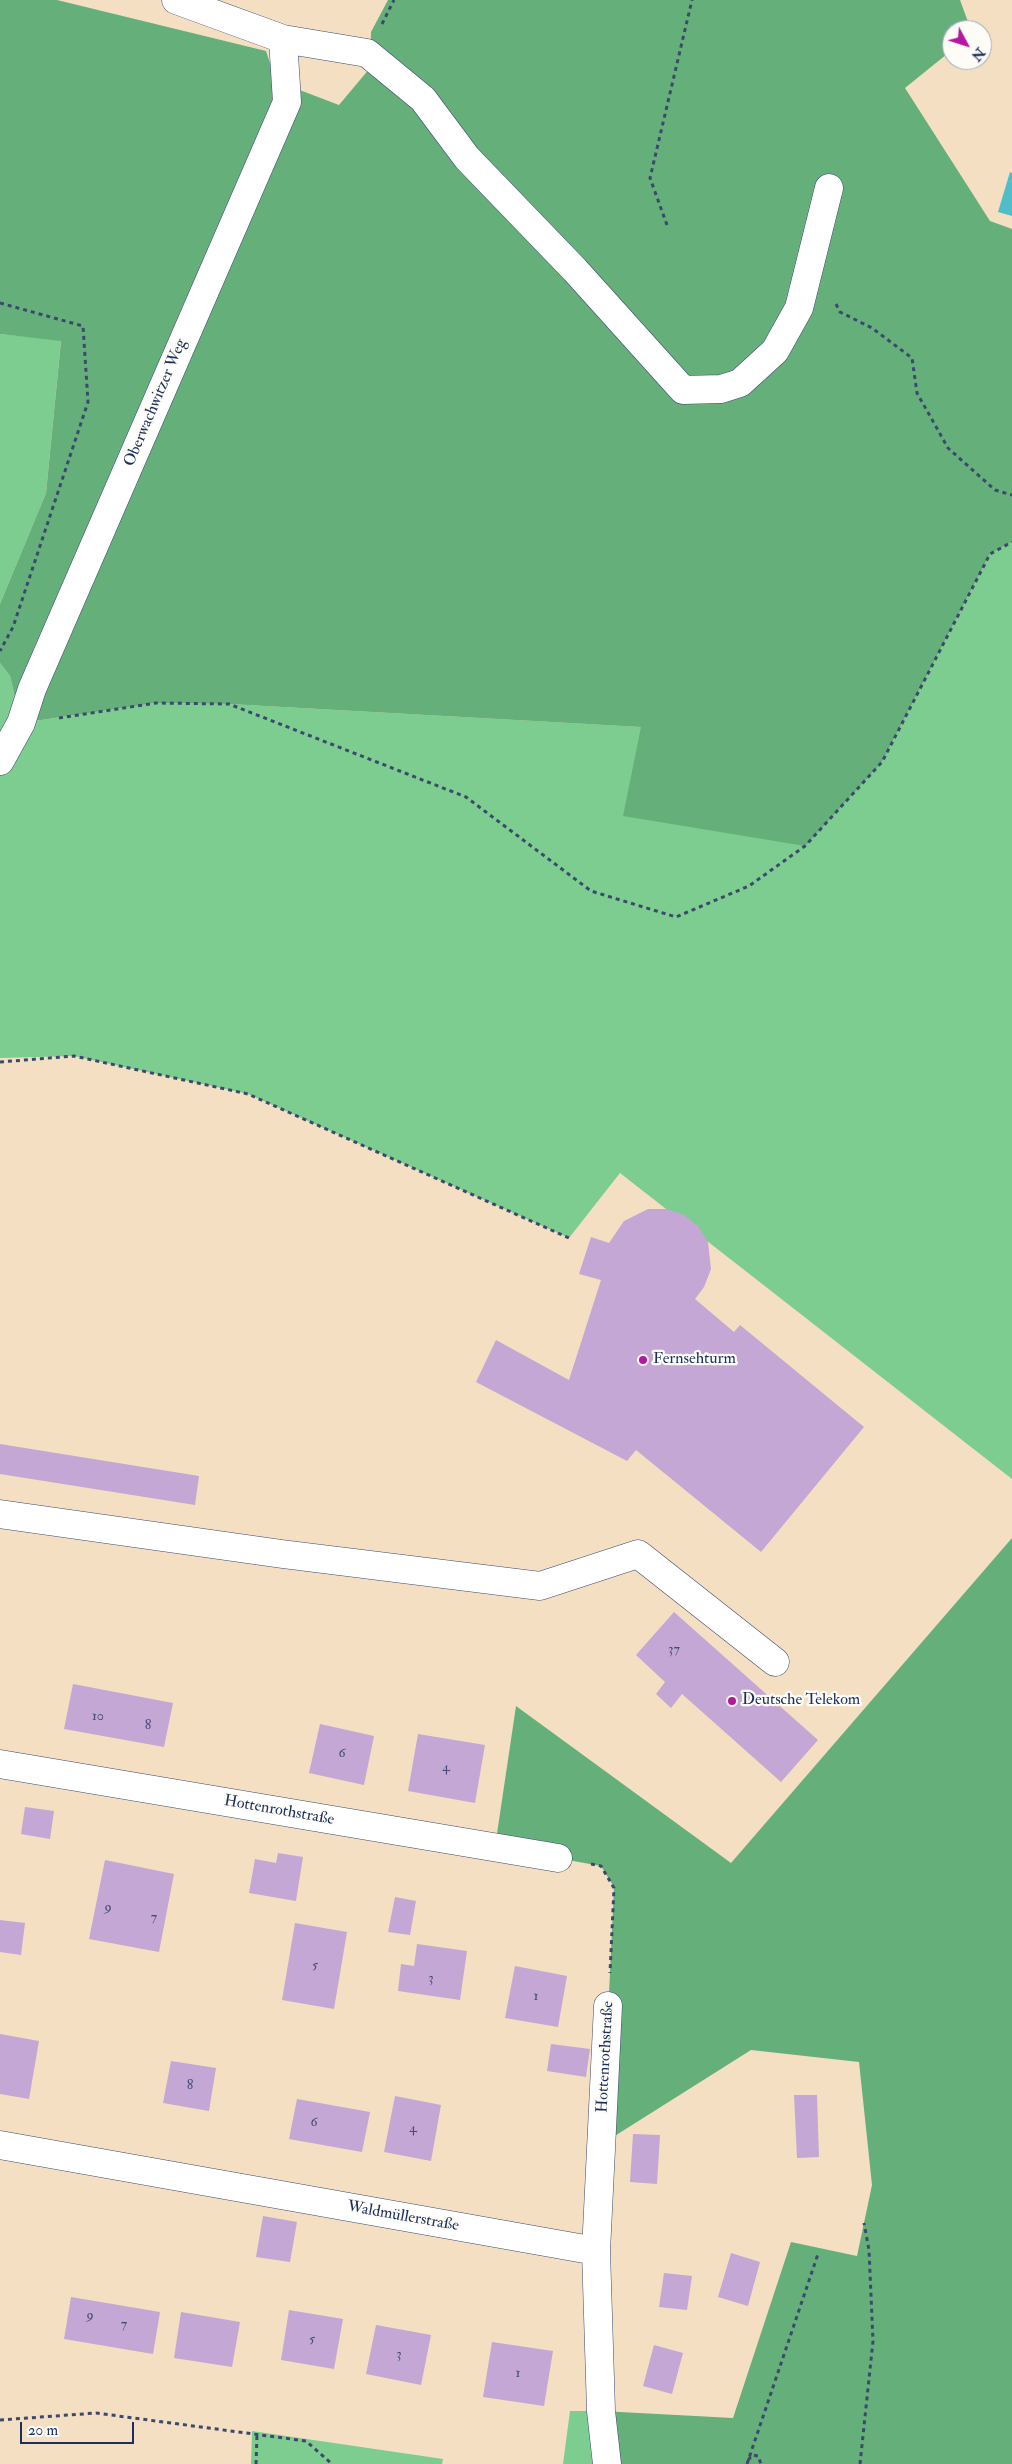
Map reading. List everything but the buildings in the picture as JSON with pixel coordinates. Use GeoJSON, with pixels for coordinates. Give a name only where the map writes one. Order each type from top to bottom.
{"type":"FeatureCollection","features":[{"type":"Feature","properties":{"kind":"street"},"geometry":{"type":"LineString","coordinates":[[176,0],[283,39],[367,53],[423,99],[467,158],[575,270],[682,390],[722,389],[740,383],[775,351],[798,308],[829,188]]}},
{"type":"Feature","properties":{"kind":"street","name":"Oberwachwitzer Weg"},"geometry":{"type":"LineString","coordinates":[[0,762],[21,723],[32,689],[287,102],[283,39]]}},
{"type":"Feature","properties":{"kind":"street"},"geometry":{"type":"LineString","coordinates":[[0,1514],[282,1554],[540,1586],[638,1554],[776,1662]]}},
{"type":"Feature","properties":{"kind":"street","name":"Hottenrothstraße"},"geometry":{"type":"LineString","coordinates":[[0,1764],[558,1858]]}},
{"type":"Feature","properties":{"kind":"street","name":"Hottenrothstraße"},"geometry":{"type":"LineString","coordinates":[[596,2251],[608,2006]]}},
{"type":"Feature","properties":{"kind":"street","name":"Waldmüllerstraße"},"geometry":{"type":"LineString","coordinates":[[0,2145],[596,2251]]}},
{"type":"Feature","properties":{"kind":"street"},"geometry":{"type":"LineString","coordinates":[[596,2251],[602,2411],[607,2464]]}},
{"type":"Feature","properties":{"kind":"path"},"geometry":{"type":"LineString","coordinates":[[667,225],[650,178],[692,0]]}},
{"type":"Feature","properties":{"kind":"path"},"geometry":{"type":"LineString","coordinates":[[834,300],[840,312],[872,328],[912,358],[917,393],[948,448],[995,490],[1012,495]]}},
{"type":"Feature","properties":{"kind":"path"},"geometry":{"type":"LineString","coordinates":[[0,303],[83,326],[88,402],[14,627],[0,651]]}},
{"type":"Feature","properties":{"kind":"path"},"geometry":{"type":"LineString","coordinates":[[21,723],[156,703],[229,704],[466,797],[591,892],[676,917],[749,886],[805,846],[882,762],[990,554],[1012,542]]}},
{"type":"Feature","properties":{"kind":"path"},"geometry":{"type":"LineString","coordinates":[[0,1062],[74,1056],[248,1094],[569,1238]]}},
{"type":"Feature","properties":{"kind":"path","name":"Hottenrothstraße"},"geometry":{"type":"LineString","coordinates":[[601,1866],[614,1888],[608,2006]]}},
{"type":"Feature","properties":{"kind":"path"},"geometry":{"type":"LineString","coordinates":[[860,2464],[873,2341],[869,2250],[864,2223]]}},
{"type":"Feature","properties":{"kind":"path"},"geometry":{"type":"LineString","coordinates":[[747,2462],[818,2254]]}},
{"type":"Feature","properties":{"kind":"path"},"geometry":{"type":"LineString","coordinates":[[0,2420],[96,2413],[306,2441],[332,2464]]}},
{"type":"Feature","properties":{"kind":"path"},"geometry":{"type":"LineString","coordinates":[[256,2435],[256,2464]]}},
{"type":"Feature","properties":{"kind":"path"},"geometry":{"type":"LineString","coordinates":[[747,2462],[753,2456],[758,2456],[761,2464]]}},
{"type":"Feature","properties":{"kind":"green space"},"geometry":{"type":"Polygon","coordinates":[[[0,0],[57,0],[266,51],[276,81],[339,105],[370,68],[371,32],[388,0],[960,0],[967,20],[942,20],[942,58],[905,88],[990,221],[1012,229],[1012,542],[990,554],[882,762],[805,846],[623,816],[641,727],[229,704],[156,703],[21,723],[10,676],[0,663],[0,604],[46,493],[61,341],[0,334],[0,0]]]}},
{"type":"Feature","properties":{"kind":"green space"},"geometry":{"type":"Polygon","coordinates":[[[0,334],[61,340],[46,493],[0,604],[0,334]]]}},
{"type":"Feature","properties":{"kind":"green space"},"geometry":{"type":"Polygon","coordinates":[[[1012,542],[1012,1479],[620,1173],[569,1238],[248,1094],[74,1056],[0,1058],[0,663],[10,676],[21,723],[156,703],[229,704],[642,727],[882,762],[990,554],[1012,542]]]}},
{"type":"Feature","properties":{"kind":"green space"},"geometry":{"type":"Polygon","coordinates":[[[1012,1538],[1012,2464],[594,2464],[601,2411],[733,2418],[791,2242],[857,2256],[872,2185],[859,2062],[751,2050],[602,2144],[614,1887],[601,1866],[495,1847],[516,1706],[731,1863],[1012,1538]]]}},
{"type":"Feature","properties":{"kind":"green space"},"geometry":{"type":"Polygon","coordinates":[[[570,2411],[601,2411],[594,2464],[563,2464],[570,2411]]]}},
{"type":"Feature","properties":{"kind":"green space"},"geometry":{"type":"Polygon","coordinates":[[[252,2431],[443,2459],[442,2464],[251,2464],[252,2431]]]}},
{"type":"Feature","properties":{"kind":"water"},"geometry":{"type":"Polygon","coordinates":[[[1010,172],[1012,173],[1012,216],[998,212],[1010,172]]]}},
{"type":"Feature","properties":{"kind":"place","name":"Fernsehturm"},"geometry":{"type":"Point","coordinates":[643,1360]}},
{"type":"Feature","properties":{"kind":"place","name":"Deutsche Telekom"},"geometry":{"type":"Point","coordinates":[732,1701]}}]}
